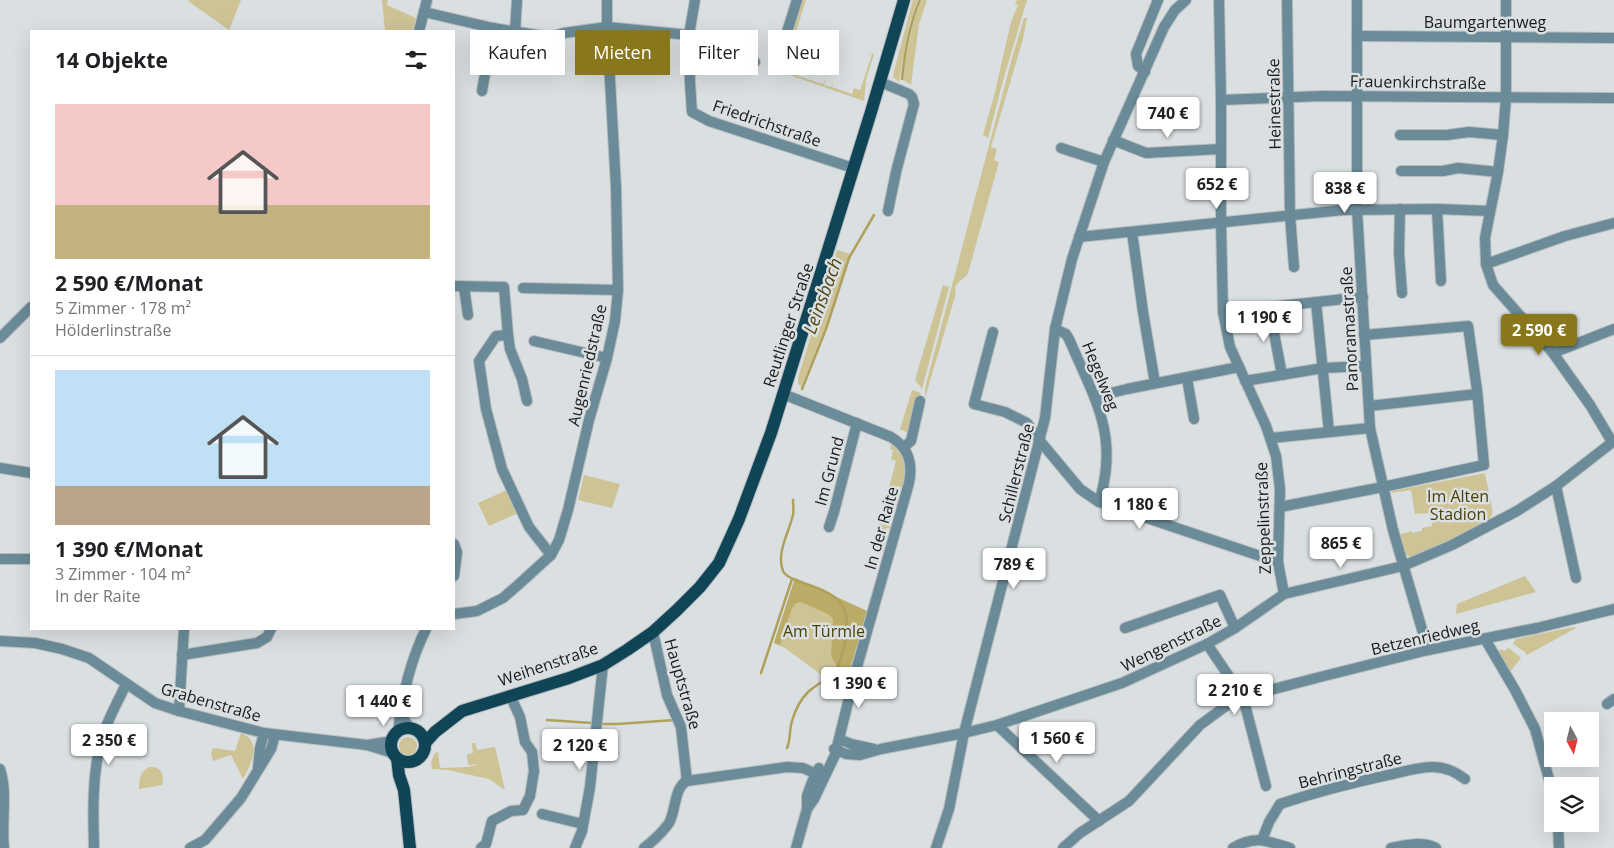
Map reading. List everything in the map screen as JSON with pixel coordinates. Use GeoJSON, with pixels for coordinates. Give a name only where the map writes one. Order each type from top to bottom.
{"type":"FeatureCollection","features":[{"type":"Feature","properties":{"kind":"main road","name":"Reutlinger Straße"},"geometry":{"type":"LineString","coordinates":[[653,632],[700,587],[721,558],[739,519],[762,460],[854,168],[880,82],[901,1]]}},
{"type":"Feature","properties":{"kind":"main road","name":"Weihenstraße"},"geometry":{"type":"LineString","coordinates":[[411,762],[423,754],[425,743],[462,711],[569,678],[603,664],[653,632]]}},
{"type":"Feature","properties":{"kind":"main road","name":"Weihenstraße"},"geometry":{"type":"LineString","coordinates":[[401,741],[451,719]]}},
{"type":"Feature","properties":{"kind":"main road"},"geometry":{"type":"LineString","coordinates":[[401,741],[423,738],[425,743]]}},
{"type":"Feature","properties":{"kind":"main road"},"geometry":{"type":"LineString","coordinates":[[401,741],[406,762],[411,762],[404,790]]}},
{"type":"Feature","properties":{"kind":"main road"},"geometry":{"type":"LineString","coordinates":[[401,741],[399,775],[404,790],[410,848]]}},
{"type":"Feature","properties":{"kind":"street"},"geometry":{"type":"LineString","coordinates":[[419,30],[427,0]]}},
{"type":"Feature","properties":{"kind":"street"},"geometry":{"type":"LineString","coordinates":[[515,30],[517,0]]}},
{"type":"Feature","properties":{"kind":"street","name":"Augenriedstraße"},"geometry":{"type":"LineString","coordinates":[[455,614],[477,611],[503,598],[551,554],[559,540],[568,510],[589,420],[607,358],[615,321],[618,290],[616,187],[606,26],[607,0]]}},
{"type":"Feature","properties":{"kind":"street","name":"Friedrichstraße"},"geometry":{"type":"LineString","coordinates":[[690,30],[695,0]]}},
{"type":"Feature","properties":{"kind":"street"},"geometry":{"type":"LineString","coordinates":[[788,30],[797,0]]}},
{"type":"Feature","properties":{"kind":"street"},"geometry":{"type":"LineString","coordinates":[[1144,72],[1138,66],[1136,54],[1158,0]]}},
{"type":"Feature","properties":{"kind":"street","name":"Schillerstraße"},"geometry":{"type":"LineString","coordinates":[[936,848],[949,809],[964,733],[1040,441],[1045,418],[1055,329],[1079,237],[1104,162],[1164,27],[1175,10],[1186,0]]}},
{"type":"Feature","properties":{"kind":"street","name":"Zeppelinstraße"},"geometry":{"type":"LineString","coordinates":[[1219,0],[1223,312],[1228,340],[1271,438],[1279,473],[1278,562],[1284,594]]}},
{"type":"Feature","properties":{"kind":"street","name":"Heinestraße"},"geometry":{"type":"LineString","coordinates":[[1287,0],[1290,215],[1294,267]]}},
{"type":"Feature","properties":{"kind":"street","name":"Panoramastraße"},"geometry":{"type":"LineString","coordinates":[[1357,0],[1357,209],[1370,428],[1403,566],[1428,650]]}},
{"type":"Feature","properties":{"kind":"street"},"geometry":{"type":"LineString","coordinates":[[1506,0],[1506,98],[1498,172],[1484,244],[1486,264],[1493,284],[1553,353],[1590,405],[1613,442]]}},
{"type":"Feature","properties":{"kind":"street"},"geometry":{"type":"LineString","coordinates":[[424,12],[504,30]]}},
{"type":"Feature","properties":{"kind":"street"},"geometry":{"type":"LineString","coordinates":[[565,33],[606,26],[680,34]]}},
{"type":"Feature","properties":{"kind":"street"},"geometry":{"type":"LineString","coordinates":[[482,91],[493,28]]}},
{"type":"Feature","properties":{"kind":"street","name":"Baumgartenweg"},"geometry":{"type":"LineString","coordinates":[[1357,36],[1614,38]]}},
{"type":"Feature","properties":{"kind":"street","name":"Friedrichstraße"},"geometry":{"type":"LineString","coordinates":[[690,75],[692,112],[709,121],[854,168]]}},
{"type":"Feature","properties":{"kind":"street"},"geometry":{"type":"LineString","coordinates":[[880,82],[909,94],[914,104],[888,211]]}},
{"type":"Feature","properties":{"kind":"street","name":"Frauenkirchstraße"},"geometry":{"type":"LineString","coordinates":[[1221,100],[1357,96],[1614,98]]}},
{"type":"Feature","properties":{"kind":"street"},"geometry":{"type":"LineString","coordinates":[[1400,135],[1448,135],[1469,132],[1503,135]]}},
{"type":"Feature","properties":{"kind":"street"},"geometry":{"type":"LineString","coordinates":[[1113,140],[1146,153],[1221,150]]}},
{"type":"Feature","properties":{"kind":"street"},"geometry":{"type":"LineString","coordinates":[[1061,148],[1104,162]]}},
{"type":"Feature","properties":{"kind":"street"},"geometry":{"type":"LineString","coordinates":[[1401,171],[1443,171],[1458,168],[1498,172]]}},
{"type":"Feature","properties":{"kind":"street"},"geometry":{"type":"LineString","coordinates":[[1079,237],[1357,209],[1490,211]]}},
{"type":"Feature","properties":{"kind":"street"},"geometry":{"type":"LineString","coordinates":[[1400,209],[1399,252],[1402,293]]}},
{"type":"Feature","properties":{"kind":"street"},"geometry":{"type":"LineString","coordinates":[[1436,209],[1441,281]]}},
{"type":"Feature","properties":{"kind":"street"},"geometry":{"type":"LineString","coordinates":[[1486,264],[1565,236],[1614,222]]}},
{"type":"Feature","properties":{"kind":"street"},"geometry":{"type":"LineString","coordinates":[[1132,232],[1155,384]]}},
{"type":"Feature","properties":{"kind":"street"},"geometry":{"type":"LineString","coordinates":[[468,315],[459,286],[504,287],[510,349],[522,379],[527,401]]}},
{"type":"Feature","properties":{"kind":"street"},"geometry":{"type":"LineString","coordinates":[[523,288],[618,290]]}},
{"type":"Feature","properties":{"kind":"street"},"geometry":{"type":"LineString","coordinates":[[1223,312],[1363,297]]}},
{"type":"Feature","properties":{"kind":"street"},"geometry":{"type":"LineString","coordinates":[[1316,302],[1329,432]]}},
{"type":"Feature","properties":{"kind":"street"},"geometry":{"type":"LineString","coordinates":[[1269,307],[1282,375]]}},
{"type":"Feature","properties":{"kind":"street"},"geometry":{"type":"LineString","coordinates":[[0,338],[30,309]]}},
{"type":"Feature","properties":{"kind":"street"},"geometry":{"type":"LineString","coordinates":[[1280,507],[1484,465],[1468,326],[1364,335]]}},
{"type":"Feature","properties":{"kind":"street"},"geometry":{"type":"LineString","coordinates":[[1553,353],[1614,328]]}},
{"type":"Feature","properties":{"kind":"street","name":"Hegelweg"},"geometry":{"type":"LineString","coordinates":[[1055,329],[1066,334],[1069,339],[1102,417],[1108,462],[1099,502]]}},
{"type":"Feature","properties":{"kind":"street"},"geometry":{"type":"LineString","coordinates":[[993,332],[974,404],[1005,412],[1027,423],[1080,489],[1099,502],[1278,562]]}},
{"type":"Feature","properties":{"kind":"street"},"geometry":{"type":"LineString","coordinates":[[508,335],[496,336],[479,361],[486,409],[502,469],[529,527],[551,554]]}},
{"type":"Feature","properties":{"kind":"street"},"geometry":{"type":"LineString","coordinates":[[534,341],[607,358]]}},
{"type":"Feature","properties":{"kind":"street"},"geometry":{"type":"LineString","coordinates":[[1245,381],[1323,368],[1366,366]]}},
{"type":"Feature","properties":{"kind":"street"},"geometry":{"type":"LineString","coordinates":[[1095,397],[1239,367]]}},
{"type":"Feature","properties":{"kind":"street"},"geometry":{"type":"LineString","coordinates":[[1186,378],[1194,418]]}},
{"type":"Feature","properties":{"kind":"street"},"geometry":{"type":"LineString","coordinates":[[783,394],[891,437],[904,447],[911,441],[920,401]]}},
{"type":"Feature","properties":{"kind":"street"},"geometry":{"type":"LineString","coordinates":[[1369,406],[1477,394]]}},
{"type":"Feature","properties":{"kind":"street","name":"Im Grund"},"geometry":{"type":"LineString","coordinates":[[829,527],[857,423]]}},
{"type":"Feature","properties":{"kind":"street"},"geometry":{"type":"LineString","coordinates":[[1271,438],[1370,428]]}},
{"type":"Feature","properties":{"kind":"street","name":"Wengenstraße"},"geometry":{"type":"LineString","coordinates":[[836,746],[881,749],[964,733],[997,725],[1122,684],[1207,644],[1235,628],[1284,594],[1403,566],[1434,554],[1475,534],[1514,513],[1556,486],[1613,442]]}},
{"type":"Feature","properties":{"kind":"street","name":"In der Raite"},"geometry":{"type":"LineString","coordinates":[[796,848],[807,809],[807,796],[820,775],[832,761],[910,483],[911,463],[904,447]]}},
{"type":"Feature","properties":{"kind":"street"},"geometry":{"type":"LineString","coordinates":[[0,468],[30,473]]}},
{"type":"Feature","properties":{"kind":"street"},"geometry":{"type":"LineString","coordinates":[[1556,486],[1576,578]]}},
{"type":"Feature","properties":{"kind":"street"},"geometry":{"type":"LineString","coordinates":[[455,547],[457,552],[455,568]]}},
{"type":"Feature","properties":{"kind":"street"},"geometry":{"type":"LineString","coordinates":[[0,558],[30,559]]}},
{"type":"Feature","properties":{"kind":"street"},"geometry":{"type":"LineString","coordinates":[[1126,628],[1220,595],[1235,628]]}},
{"type":"Feature","properties":{"kind":"street","name":"Betzenriedweg"},"geometry":{"type":"LineString","coordinates":[[1063,848],[1080,833],[1129,800],[1200,725],[1230,703],[1243,697],[1428,650],[1485,639],[1614,609]]}},
{"type":"Feature","properties":{"kind":"street"},"geometry":{"type":"LineString","coordinates":[[179,710],[184,630]]}},
{"type":"Feature","properties":{"kind":"street"},"geometry":{"type":"LineString","coordinates":[[182,655],[256,643],[267,637],[270,630]]}},
{"type":"Feature","properties":{"kind":"street"},"geometry":{"type":"LineString","coordinates":[[401,741],[401,714],[405,687],[412,660],[426,630]]}},
{"type":"Feature","properties":{"kind":"street","name":"Hauptstraße"},"geometry":{"type":"LineString","coordinates":[[653,632],[668,695],[681,727],[687,781]]}},
{"type":"Feature","properties":{"kind":"street"},"geometry":{"type":"LineString","coordinates":[[1485,639],[1516,690],[1535,729],[1548,777]]}},
{"type":"Feature","properties":{"kind":"street","name":"Grabenstraße"},"geometry":{"type":"LineString","coordinates":[[0,641],[35,643],[62,648],[89,658],[155,703],[264,733],[367,745],[401,741]]}},
{"type":"Feature","properties":{"kind":"street"},"geometry":{"type":"LineString","coordinates":[[1207,644],[1243,697],[1266,786]]}},
{"type":"Feature","properties":{"kind":"street"},"geometry":{"type":"LineString","coordinates":[[574,848],[583,824],[591,780],[603,664]]}},
{"type":"Feature","properties":{"kind":"street"},"geometry":{"type":"LineString","coordinates":[[94,848],[93,806],[95,775],[101,740],[126,684]]}},
{"type":"Feature","properties":{"kind":"street"},"geometry":{"type":"LineString","coordinates":[[485,847],[492,821],[511,811],[522,810],[530,796],[534,771],[532,752],[525,742],[520,717],[510,695]]}},
{"type":"Feature","properties":{"kind":"street"},"geometry":{"type":"LineString","coordinates":[[997,725],[1099,821]]}},
{"type":"Feature","properties":{"kind":"street"},"geometry":{"type":"LineString","coordinates":[[258,769],[264,733]]}},
{"type":"Feature","properties":{"kind":"street"},"geometry":{"type":"LineString","coordinates":[[190,848],[208,844],[271,749],[275,735]]}},
{"type":"Feature","properties":{"kind":"street"},"geometry":{"type":"LineString","coordinates":[[644,848],[668,824],[674,813],[680,788],[687,781],[787,767],[803,768],[820,775]]}},
{"type":"Feature","properties":{"kind":"street","name":"Behringstraße"},"geometry":{"type":"LineString","coordinates":[[1262,840],[1269,822],[1280,804],[1317,792],[1414,769],[1432,767],[1446,769],[1465,779]]}},
{"type":"Feature","properties":{"kind":"street"},"geometry":{"type":"LineString","coordinates":[[0,769],[4,780],[2,830],[4,848]]}},
{"type":"Feature","properties":{"kind":"street"},"geometry":{"type":"LineString","coordinates":[[542,814],[583,824]]}},
{"type":"Feature","properties":{"kind":"street"},"geometry":{"type":"LineString","coordinates":[[1558,832],[1559,848]]}},
{"type":"Feature","properties":{"kind":"street"},"geometry":{"type":"LineString","coordinates":[[1234,848],[1244,842],[1262,840],[1290,848]]}},
{"type":"Feature","properties":{"kind":"street"},"geometry":{"type":"LineString","coordinates":[[1391,848],[1410,844],[1436,848]]}},
{"type":"Feature","properties":{"kind":"green space"},"geometry":{"type":"Polygon","coordinates":[[[189,0],[241,0],[229,30],[189,0]]]}},
{"type":"Feature","properties":{"kind":"green space"},"geometry":{"type":"Polygon","coordinates":[[[382,0],[388,0],[387,5],[416,18],[412,30],[385,30],[382,0]]]}},
{"type":"Feature","properties":{"kind":"green space"},"geometry":{"type":"Polygon","coordinates":[[[801,0],[806,0],[796,30],[792,30],[801,0]]]}},
{"type":"Feature","properties":{"kind":"green space"},"geometry":{"type":"Polygon","coordinates":[[[913,0],[918,0],[909,25],[899,82],[893,77],[894,71],[913,0]]]}},
{"type":"Feature","properties":{"kind":"green space"},"geometry":{"type":"Polygon","coordinates":[[[922,0],[927,0],[919,24],[911,85],[903,80],[912,29],[922,0]]]}},
{"type":"Feature","properties":{"kind":"green space"},"geometry":{"type":"Polygon","coordinates":[[[1017,0],[1027,0],[988,138],[983,135],[1011,22],[1018,5],[1015,4],[1017,0]]]}},
{"type":"Feature","properties":{"kind":"green space"},"geometry":{"type":"Polygon","coordinates":[[[1024,18],[1027,18],[1023,39],[991,147],[997,149],[994,160],[999,162],[968,273],[959,282],[955,290],[956,293],[925,398],[925,388],[1024,18]]]}},
{"type":"Feature","properties":{"kind":"green space"},"geometry":{"type":"Polygon","coordinates":[[[866,52],[874,54],[866,80],[864,101],[790,75],[798,75],[823,84],[827,78],[824,85],[831,87],[834,80],[832,87],[852,94],[854,88],[860,90],[861,88],[872,54],[866,52]]]}},
{"type":"Feature","properties":{"kind":"green space"},"geometry":{"type":"Polygon","coordinates":[[[837,250],[850,254],[825,329],[801,387],[798,383],[798,378],[837,250]]]}},
{"type":"Feature","properties":{"kind":"green space"},"geometry":{"type":"Polygon","coordinates":[[[943,285],[949,287],[922,389],[915,380],[943,285]]]}},
{"type":"Feature","properties":{"kind":"green space"},"geometry":{"type":"Polygon","coordinates":[[[912,390],[921,393],[909,433],[900,429],[912,390]]]}},
{"type":"Feature","properties":{"kind":"green space"},"geometry":{"type":"Polygon","coordinates":[[[891,444],[903,458],[905,475],[904,488],[897,486],[893,501],[899,503],[898,506],[892,505],[886,525],[892,527],[892,529],[886,528],[880,547],[886,549],[885,552],[873,548],[896,461],[891,459],[893,450],[890,449],[891,444]]]}},
{"type":"Feature","properties":{"kind":"green space","name":"Im Alten Stadion"},"geometry":{"type":"Polygon","coordinates":[[[1485,473],[1492,512],[1488,520],[1469,532],[1414,557],[1406,555],[1398,535],[1412,531],[1412,533],[1422,531],[1422,528],[1432,526],[1430,513],[1415,514],[1411,490],[1391,493],[1392,491],[1485,473]]]}},
{"type":"Feature","properties":{"kind":"green space"},"geometry":{"type":"Polygon","coordinates":[[[584,475],[620,484],[612,508],[578,500],[584,475]]]}},
{"type":"Feature","properties":{"kind":"green space"},"geometry":{"type":"Polygon","coordinates":[[[507,490],[518,513],[489,526],[478,503],[507,490]]]}},
{"type":"Feature","properties":{"kind":"green space"},"geometry":{"type":"Polygon","coordinates":[[[1525,576],[1536,592],[1456,614],[1457,604],[1525,576]]]}},
{"type":"Feature","properties":{"kind":"green space","name":"Am Türmle"},"geometry":{"type":"Polygon","coordinates":[[[795,578],[869,612],[847,685],[823,676],[785,648],[774,643],[795,578]]]}},
{"type":"Feature","properties":{"kind":"green space"},"geometry":{"type":"Polygon","coordinates":[[[1573,627],[1576,628],[1527,655],[1513,644],[1516,639],[1573,627]]]}},
{"type":"Feature","properties":{"kind":"green space"},"geometry":{"type":"Polygon","coordinates":[[[1509,648],[1521,658],[1510,672],[1498,652],[1501,649],[1504,651],[1509,648]]]}},
{"type":"Feature","properties":{"kind":"green space"},"geometry":{"type":"Polygon","coordinates":[[[241,733],[252,742],[253,748],[252,760],[243,779],[231,755],[213,761],[211,753],[213,748],[235,751],[241,733]]]}},
{"type":"Feature","properties":{"kind":"green space"},"geometry":{"type":"Polygon","coordinates":[[[404,737],[412,737],[417,742],[415,753],[404,755],[399,750],[399,742],[404,737]]]}},
{"type":"Feature","properties":{"kind":"green space"},"geometry":{"type":"Polygon","coordinates":[[[472,743],[475,743],[477,750],[495,747],[505,790],[489,779],[448,770],[432,769],[431,762],[435,753],[438,752],[440,768],[468,767],[479,764],[468,765],[467,754],[473,753],[472,743]]]}},
{"type":"Feature","properties":{"kind":"green space"},"geometry":{"type":"Polygon","coordinates":[[[149,767],[159,769],[163,777],[162,785],[139,789],[141,776],[149,767]]]}},
{"type":"Feature","properties":{"kind":"shaded area"},"geometry":{"type":"Polygon","coordinates":[[[795,578],[867,611],[846,682],[831,656],[833,619],[828,614],[801,602],[796,603],[792,608],[780,645],[774,643],[795,578]]]}},
{"type":"Feature","properties":{"kind":"waterway","name":"Leinsbach"},"geometry":{"type":"LineString","coordinates":[[902,79],[908,39],[920,0]]}},
{"type":"Feature","properties":{"kind":"waterway","name":"Leinsbach"},"geometry":{"type":"LineString","coordinates":[[802,389],[826,329],[849,258],[874,215]]}},
{"type":"Feature","properties":{"kind":"waterway","name":"Leinsbach"},"geometry":{"type":"LineString","coordinates":[[787,748],[791,724],[799,704],[813,687],[835,674],[844,647],[847,627],[844,608],[835,597],[820,589],[790,578],[783,571],[781,557],[793,515],[793,500]]}},
{"type":"Feature","properties":{"kind":"waterway"},"geometry":{"type":"LineString","coordinates":[[761,673],[792,579]]}},
{"type":"Feature","properties":{"kind":"waterway"},"geometry":{"type":"LineString","coordinates":[[547,720],[592,723]]}},
{"type":"Feature","properties":{"kind":"waterway"},"geometry":{"type":"LineString","coordinates":[[602,724],[675,720]]}}]}
